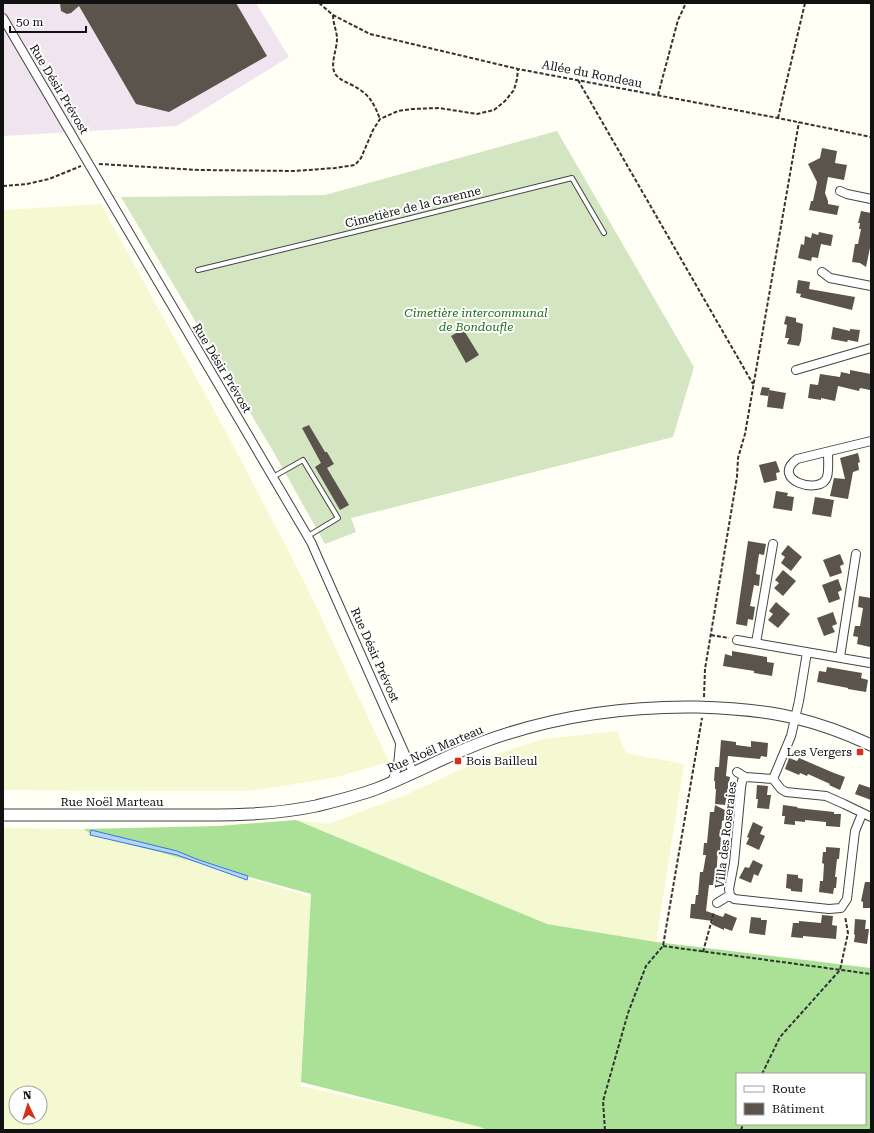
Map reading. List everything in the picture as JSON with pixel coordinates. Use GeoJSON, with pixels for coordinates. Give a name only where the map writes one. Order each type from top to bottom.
{"type":"FeatureCollection","features":[{"type":"Feature","properties":{"kind":"street","name":"Rue Désir Prévost"},"geometry":{"type":"LineString","coordinates":[[3,18],[307,536],[349,625],[414,772]]}},
{"type":"Feature","properties":{"kind":"street"},"geometry":{"type":"LineString","coordinates":[[840,191],[871,199]]}},
{"type":"Feature","properties":{"kind":"street"},"geometry":{"type":"LineString","coordinates":[[822,272],[830,278],[871,286]]}},
{"type":"Feature","properties":{"kind":"street"},"geometry":{"type":"LineString","coordinates":[[796,370],[871,348]]}},
{"type":"Feature","properties":{"kind":"street"},"geometry":{"type":"LineString","coordinates":[[828,452],[827,477],[825,481],[814,485],[804,485],[797,484],[790,476],[789,470],[791,464],[797,459],[871,442]]}},
{"type":"Feature","properties":{"kind":"street"},"geometry":{"type":"LineString","coordinates":[[756,643],[773,544]]}},
{"type":"Feature","properties":{"kind":"street"},"geometry":{"type":"LineString","coordinates":[[840,657],[856,554]]}},
{"type":"Feature","properties":{"kind":"street"},"geometry":{"type":"LineString","coordinates":[[738,640],[870,663]]}},
{"type":"Feature","properties":{"kind":"street"},"geometry":{"type":"LineString","coordinates":[[807,652],[799,701],[791,736],[773,779],[781,789],[786,792],[826,796],[871,817]]}},
{"type":"Feature","properties":{"kind":"street","name":"Rue Noël Marteau"},"geometry":{"type":"LineString","coordinates":[[3,815],[239,815],[274,812],[318,805],[376,789],[483,742],[560,718],[625,709],[662,706],[704,707],[762,712],[795,718],[871,745]]}},
{"type":"Feature","properties":{"kind":"street","name":"Rue Désir Prévost"},"geometry":{"type":"LineString","coordinates":[[392,782],[400,757],[400,742]]}},
{"type":"Feature","properties":{"kind":"street","name":"Villa des Roseraies"},"geometry":{"type":"LineString","coordinates":[[737,772],[745,777],[773,779]]}},
{"type":"Feature","properties":{"kind":"street","name":"Villa des Roseraies"},"geometry":{"type":"LineString","coordinates":[[745,777],[742,781],[741,788],[734,863],[729,889],[730,895],[734,899],[829,909],[841,908]]}},
{"type":"Feature","properties":{"kind":"street"},"geometry":{"type":"LineString","coordinates":[[841,908],[847,899],[855,831],[862,814]]}},
{"type":"Feature","properties":{"kind":"street","name":"Villa des Roseraies"},"geometry":{"type":"LineString","coordinates":[[717,903],[730,895]]}},
{"type":"Feature","properties":{"kind":"lane","name":"Cimetière de la Garenne"},"geometry":{"type":"LineString","coordinates":[[198,270],[572,178],[604,232]]}},
{"type":"Feature","properties":{"kind":"lane"},"geometry":{"type":"LineString","coordinates":[[272,477],[303,460],[338,518],[307,536]]}},
{"type":"Feature","properties":{"kind":"path","name":"Allée du Rondeau"},"geometry":{"type":"LineString","coordinates":[[319,3],[333,15],[370,34],[518,69],[871,137]]}},
{"type":"Feature","properties":{"kind":"path"},"geometry":{"type":"LineString","coordinates":[[658,95],[678,20],[686,3]]}},
{"type":"Feature","properties":{"kind":"path"},"geometry":{"type":"LineString","coordinates":[[778,118],[805,3]]}},
{"type":"Feature","properties":{"kind":"path"},"geometry":{"type":"LineString","coordinates":[[333,15],[337,39],[333,67],[335,74],[340,79],[363,91],[370,97],[380,119]]}},
{"type":"Feature","properties":{"kind":"path"},"geometry":{"type":"LineString","coordinates":[[3,186],[27,184],[49,179],[89,164],[236,171],[295,171],[355,165],[361,158],[373,130],[380,119],[398,111],[412,109],[439,108],[477,114],[494,110],[505,101],[514,90],[518,69]]}},
{"type":"Feature","properties":{"kind":"path"},"geometry":{"type":"LineString","coordinates":[[578,80],[753,384]]}},
{"type":"Feature","properties":{"kind":"path"},"geometry":{"type":"LineString","coordinates":[[605,1130],[603,1101],[628,1013],[646,966],[663,946],[704,707],[705,669],[737,477],[738,458],[744,434],[799,122]]}},
{"type":"Feature","properties":{"kind":"path"},"geometry":{"type":"LineString","coordinates":[[711,635],[738,640]]}},
{"type":"Feature","properties":{"kind":"path"},"geometry":{"type":"LineString","coordinates":[[703,952],[717,903]]}},
{"type":"Feature","properties":{"kind":"path"},"geometry":{"type":"LineString","coordinates":[[762,1073],[780,1037],[840,970],[848,933],[846,920],[841,908]]}},
{"type":"Feature","properties":{"kind":"path"},"geometry":{"type":"LineString","coordinates":[[663,946],[871,974]]}},
{"type":"Feature","properties":{"kind":"shaded area"},"geometry":{"type":"Polygon","coordinates":[[[3,3],[256,3],[289,57],[177,126],[3,136],[3,3]]]}},
{"type":"Feature","properties":{"kind":"green space","name":"Cimetière intercommunal de Bondoufle"},"geometry":{"type":"Polygon","coordinates":[[[557,131],[694,367],[673,437],[351,518],[356,532],[325,544],[273,451],[121,197],[325,195],[557,131]]]}},
{"type":"Feature","properties":{"kind":"green space"},"geometry":{"type":"Polygon","coordinates":[[[101,204],[232,443],[306,585],[389,762],[333,778],[250,791],[3,790],[3,210],[101,204]]]}},
{"type":"Feature","properties":{"kind":"green space"},"geometry":{"type":"Polygon","coordinates":[[[617,731],[626,753],[684,764],[656,942],[547,924],[296,820],[328,824],[403,796],[492,755],[544,739],[617,731]]]}},
{"type":"Feature","properties":{"kind":"green space"},"geometry":{"type":"Polygon","coordinates":[[[296,820],[547,924],[656,942],[871,968],[871,1130],[487,1130],[301,1082],[311,894],[92,835],[84,829],[218,826],[296,820]]]}},
{"type":"Feature","properties":{"kind":"green space"},"geometry":{"type":"Polygon","coordinates":[[[3,828],[84,829],[314,898],[305,989],[301,1086],[480,1126],[492,1130],[3,1130],[3,828]]]}},
{"type":"Feature","properties":{"kind":"water"},"geometry":{"type":"Polygon","coordinates":[[[91,830],[177,851],[248,876],[247,880],[177,855],[90,835],[91,830]]]}},
{"type":"Feature","properties":{"kind":"building"},"geometry":{"type":"Polygon","coordinates":[[[60,3],[236,3],[267,56],[169,112],[136,104],[79,6],[71,13],[67,14],[61,11],[60,3]]]}},
{"type":"Feature","properties":{"kind":"building"},"geometry":{"type":"Polygon","coordinates":[[[822,148],[837,151],[835,163],[847,165],[844,180],[828,177],[825,193],[828,204],[839,206],[837,215],[809,210],[811,201],[813,201],[817,182],[808,164],[820,158],[822,148]]]}},
{"type":"Feature","properties":{"kind":"building"},"geometry":{"type":"Polygon","coordinates":[[[861,211],[871,213],[871,243],[866,267],[860,263],[852,262],[855,244],[858,244],[861,229],[859,229],[860,223],[858,223],[861,211]]]}},
{"type":"Feature","properties":{"kind":"building"},"geometry":{"type":"Polygon","coordinates":[[[819,232],[833,235],[831,246],[821,244],[818,258],[812,257],[811,261],[798,258],[801,244],[804,245],[805,236],[811,238],[812,233],[818,235],[819,232]]]}},
{"type":"Feature","properties":{"kind":"building"},"geometry":{"type":"Polygon","coordinates":[[[798,280],[810,282],[809,289],[855,297],[852,310],[800,297],[801,294],[796,293],[798,280]]]}},
{"type":"Feature","properties":{"kind":"building"},"geometry":{"type":"Polygon","coordinates":[[[786,316],[796,318],[796,322],[803,324],[799,346],[787,344],[789,338],[785,338],[787,325],[784,324],[786,316]]]}},
{"type":"Feature","properties":{"kind":"building"},"geometry":{"type":"Polygon","coordinates":[[[833,327],[850,331],[850,329],[860,330],[858,342],[848,340],[847,342],[831,339],[833,327]]]}},
{"type":"Feature","properties":{"kind":"building"},"geometry":{"type":"Polygon","coordinates":[[[463,329],[479,355],[466,363],[451,336],[463,329]]]}},
{"type":"Feature","properties":{"kind":"building"},"geometry":{"type":"Polygon","coordinates":[[[850,370],[871,374],[870,390],[860,388],[859,391],[838,386],[835,401],[821,398],[821,400],[808,398],[810,384],[818,385],[820,374],[840,377],[841,372],[850,374],[850,370]]]}},
{"type":"Feature","properties":{"kind":"building"},"geometry":{"type":"Polygon","coordinates":[[[762,387],[770,388],[768,396],[760,395],[762,387]]]}},
{"type":"Feature","properties":{"kind":"building"},"geometry":{"type":"Polygon","coordinates":[[[769,390],[786,393],[783,409],[767,407],[769,390]]]}},
{"type":"Feature","properties":{"kind":"building"},"geometry":{"type":"Polygon","coordinates":[[[309,425],[334,464],[327,468],[349,505],[340,510],[315,467],[321,463],[302,428],[309,425]]]}},
{"type":"Feature","properties":{"kind":"building"},"geometry":{"type":"Polygon","coordinates":[[[858,453],[860,462],[858,463],[859,470],[853,472],[848,499],[830,496],[834,478],[845,479],[840,458],[858,453]]]}},
{"type":"Feature","properties":{"kind":"building"},"geometry":{"type":"Polygon","coordinates":[[[776,461],[780,472],[776,473],[777,480],[764,483],[759,465],[776,461]]]}},
{"type":"Feature","properties":{"kind":"building"},"geometry":{"type":"Polygon","coordinates":[[[776,491],[788,493],[787,496],[794,497],[792,511],[773,508],[776,491]]]}},
{"type":"Feature","properties":{"kind":"building"},"geometry":{"type":"Polygon","coordinates":[[[815,497],[834,500],[831,517],[812,514],[815,497]]]}},
{"type":"Feature","properties":{"kind":"building"},"geometry":{"type":"Polygon","coordinates":[[[748,541],[766,544],[764,555],[759,554],[756,574],[760,575],[759,586],[754,585],[750,606],[755,607],[753,620],[748,619],[747,626],[736,624],[748,541]]]}},
{"type":"Feature","properties":{"kind":"building"},"geometry":{"type":"Polygon","coordinates":[[[788,545],[802,557],[791,571],[781,563],[785,557],[781,554],[788,545]]]}},
{"type":"Feature","properties":{"kind":"building"},"geometry":{"type":"Polygon","coordinates":[[[840,554],[844,564],[840,566],[842,573],[830,577],[823,560],[840,554]]]}},
{"type":"Feature","properties":{"kind":"building"},"geometry":{"type":"Polygon","coordinates":[[[783,570],[796,581],[783,596],[774,588],[779,583],[775,580],[783,570]]]}},
{"type":"Feature","properties":{"kind":"building"},"geometry":{"type":"Polygon","coordinates":[[[838,579],[842,590],[838,592],[840,599],[829,603],[822,585],[838,579]]]}},
{"type":"Feature","properties":{"kind":"building"},"geometry":{"type":"Polygon","coordinates":[[[859,596],[871,598],[870,647],[857,644],[858,637],[853,636],[855,626],[860,626],[863,608],[858,607],[859,596]]]}},
{"type":"Feature","properties":{"kind":"building"},"geometry":{"type":"Polygon","coordinates":[[[776,602],[790,614],[778,628],[768,620],[773,614],[769,611],[776,602]]]}},
{"type":"Feature","properties":{"kind":"building"},"geometry":{"type":"Polygon","coordinates":[[[833,612],[837,624],[832,626],[835,632],[824,636],[817,618],[833,612]]]}},
{"type":"Feature","properties":{"kind":"building"},"geometry":{"type":"Polygon","coordinates":[[[732,651],[767,657],[767,662],[774,663],[772,676],[754,673],[754,671],[723,666],[725,654],[732,656],[732,651]]]}},
{"type":"Feature","properties":{"kind":"building"},"geometry":{"type":"Polygon","coordinates":[[[827,667],[862,673],[861,678],[868,680],[866,692],[817,682],[819,671],[826,672],[827,667]]]}},
{"type":"Feature","properties":{"kind":"building"},"geometry":{"type":"Polygon","coordinates":[[[721,740],[736,742],[736,745],[751,747],[751,741],[768,743],[767,757],[761,756],[760,759],[728,756],[726,776],[730,777],[725,805],[715,804],[715,767],[719,767],[721,740]]]}},
{"type":"Feature","properties":{"kind":"building"},"geometry":{"type":"Polygon","coordinates":[[[789,758],[797,761],[799,758],[845,777],[840,790],[808,774],[807,776],[800,773],[799,775],[785,769],[789,758]]]}},
{"type":"Feature","properties":{"kind":"building"},"geometry":{"type":"Polygon","coordinates":[[[859,784],[871,788],[871,800],[855,794],[859,784]]]}},
{"type":"Feature","properties":{"kind":"building"},"geometry":{"type":"Polygon","coordinates":[[[757,785],[768,786],[767,795],[771,795],[769,809],[757,808],[757,785]]]}},
{"type":"Feature","properties":{"kind":"building"},"geometry":{"type":"Polygon","coordinates":[[[715,805],[725,810],[724,820],[722,821],[720,851],[718,850],[716,879],[714,879],[713,885],[709,885],[706,911],[723,917],[725,913],[737,918],[732,931],[724,928],[724,930],[711,924],[713,921],[690,918],[691,904],[695,904],[696,895],[698,895],[700,872],[703,872],[706,855],[703,855],[704,843],[707,843],[710,812],[714,812],[715,805]]]}},
{"type":"Feature","properties":{"kind":"building"},"geometry":{"type":"Polygon","coordinates":[[[783,805],[841,814],[840,827],[826,826],[826,822],[805,820],[805,822],[795,821],[795,825],[784,824],[785,816],[782,816],[783,805]]]}},
{"type":"Feature","properties":{"kind":"building"},"geometry":{"type":"Polygon","coordinates":[[[753,822],[763,827],[760,834],[765,836],[759,850],[746,844],[753,822]]]}},
{"type":"Feature","properties":{"kind":"building"},"geometry":{"type":"Polygon","coordinates":[[[826,847],[840,848],[835,877],[837,877],[836,888],[834,888],[833,894],[819,892],[820,881],[823,881],[824,864],[822,863],[823,852],[826,852],[826,847]]]}},
{"type":"Feature","properties":{"kind":"building"},"geometry":{"type":"Polygon","coordinates":[[[753,860],[763,865],[758,876],[754,874],[751,883],[739,878],[745,867],[749,868],[753,860]]]}},
{"type":"Feature","properties":{"kind":"building"},"geometry":{"type":"Polygon","coordinates":[[[787,874],[798,875],[798,878],[803,879],[802,892],[791,891],[791,889],[786,888],[787,874]]]}},
{"type":"Feature","properties":{"kind":"building"},"geometry":{"type":"Polygon","coordinates":[[[865,882],[871,882],[871,908],[863,908],[863,902],[861,901],[865,882]]]}},
{"type":"Feature","properties":{"kind":"building"},"geometry":{"type":"Polygon","coordinates":[[[822,915],[833,916],[832,925],[837,926],[836,939],[803,936],[803,938],[791,937],[793,923],[799,923],[799,921],[821,923],[822,915]]]}},
{"type":"Feature","properties":{"kind":"building"},"geometry":{"type":"Polygon","coordinates":[[[751,917],[767,920],[765,935],[749,933],[751,917]]]}},
{"type":"Feature","properties":{"kind":"building"},"geometry":{"type":"Polygon","coordinates":[[[855,919],[866,920],[865,929],[869,929],[867,944],[854,942],[855,919]]]}},
{"type":"Feature","properties":{"kind":"place","name":"Les Vergers"},"geometry":{"type":"Point","coordinates":[860,752]}},
{"type":"Feature","properties":{"kind":"place","name":"Bois Bailleul"},"geometry":{"type":"Point","coordinates":[458,761]}}]}
